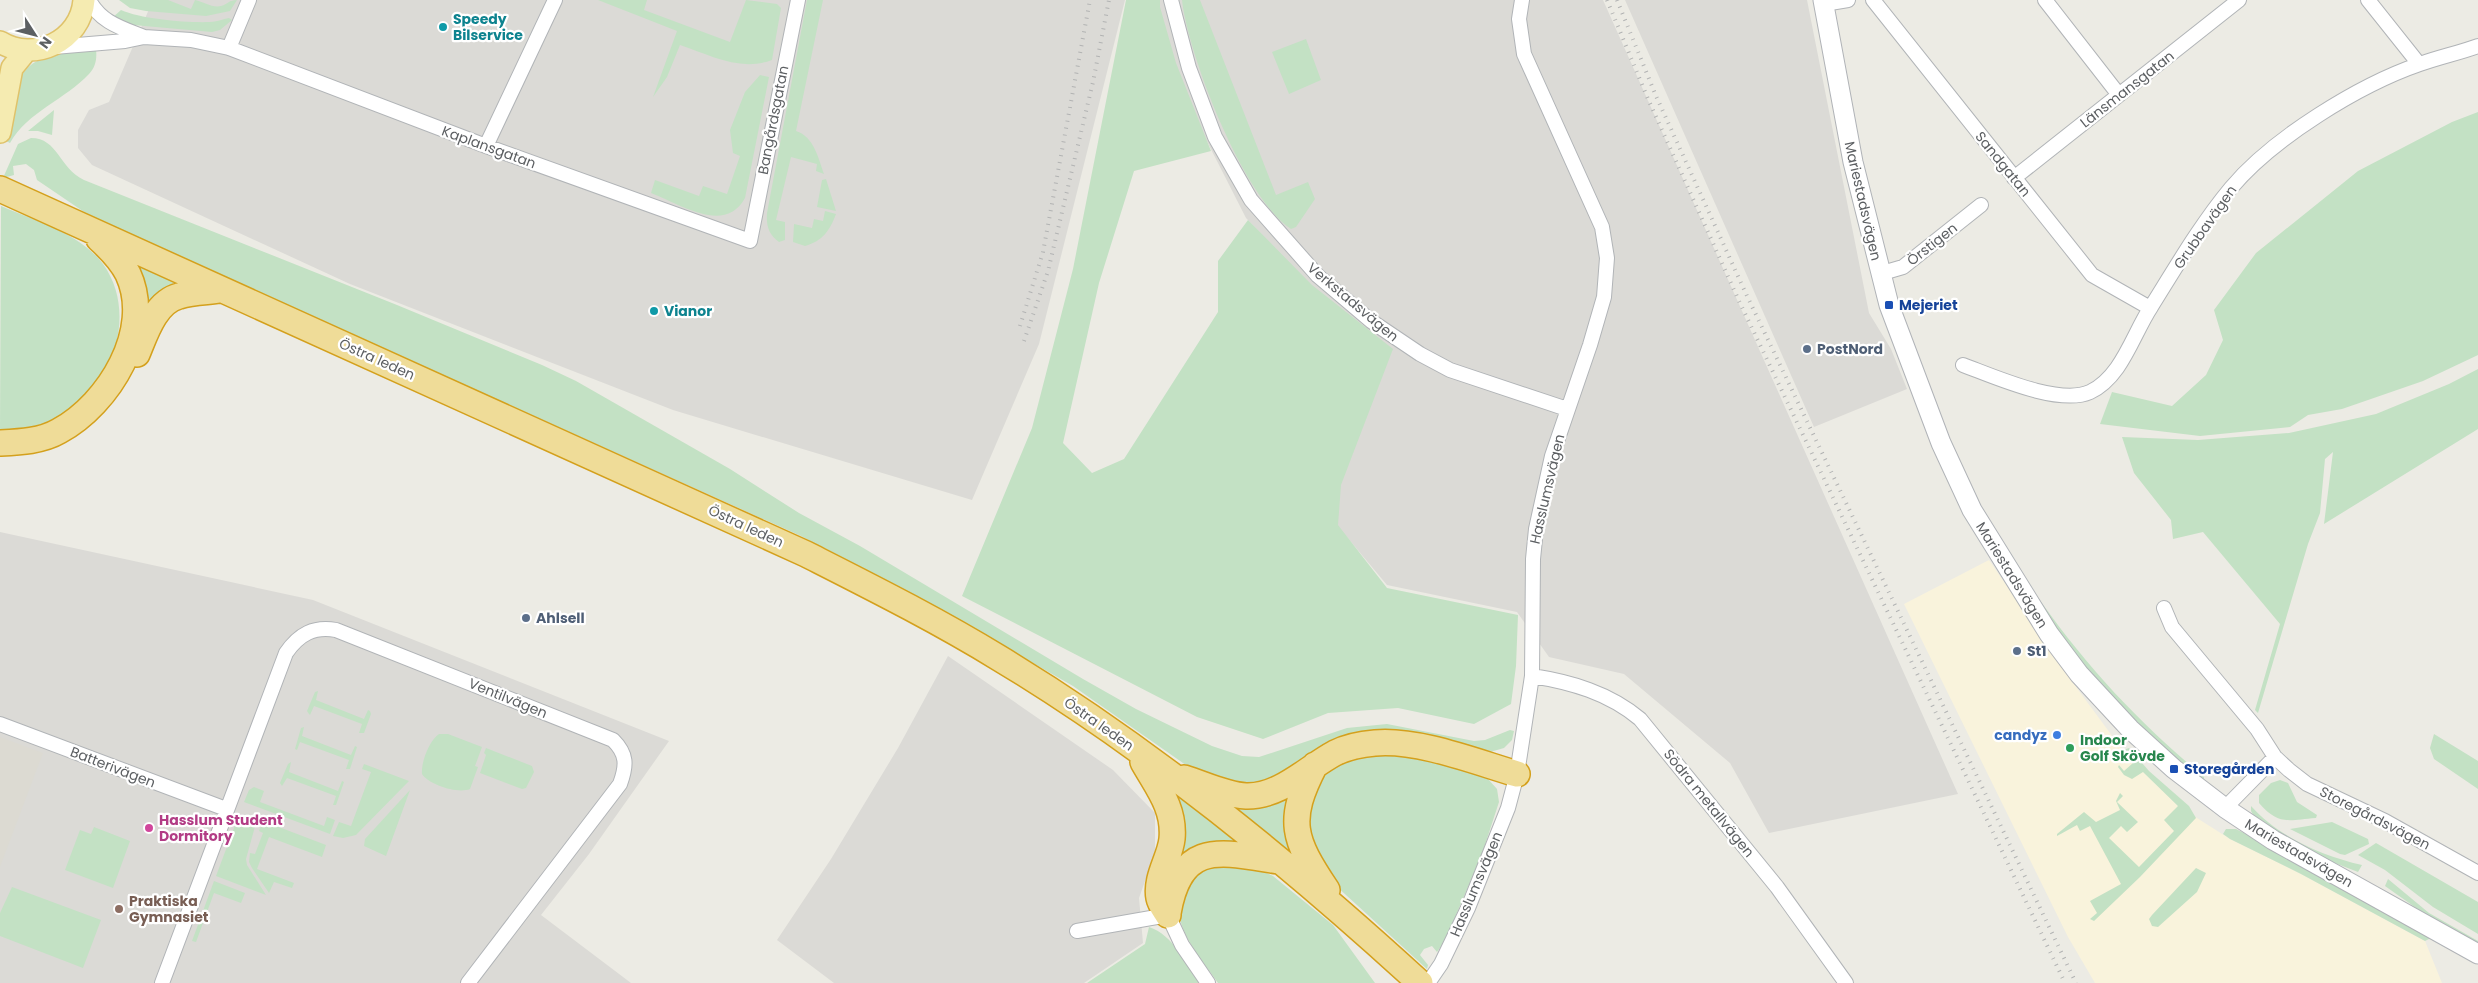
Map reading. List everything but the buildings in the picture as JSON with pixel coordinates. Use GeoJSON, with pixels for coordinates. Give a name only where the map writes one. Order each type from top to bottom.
{"type":"FeatureCollection","features":[{"type":"Feature","properties":{"kind":"highway","name":"Östra leden"},"geometry":{"type":"LineString","coordinates":[[4,191],[806,554],[929,617],[1000,658],[1168,773],[1341,910],[1420,983]]}},
{"type":"Feature","properties":{"kind":"highway"},"geometry":{"type":"LineString","coordinates":[[0,443],[36,440],[58,432],[96,403],[114,380],[122,364],[135,317],[133,286],[119,259],[90,230]]}},
{"type":"Feature","properties":{"kind":"highway"},"geometry":{"type":"LineString","coordinates":[[0,452],[36,450],[60,442],[80,428],[101,410],[120,386],[131,368],[146,333],[166,302],[177,296],[222,290]]}},
{"type":"Feature","properties":{"kind":"highway"},"geometry":{"type":"LineString","coordinates":[[1168,773],[1221,791],[1246,796],[1264,794],[1279,788],[1337,752],[1376,743],[1410,744],[1517,774]]}},
{"type":"Feature","properties":{"kind":"highway"},"geometry":{"type":"LineString","coordinates":[[1136,750],[1163,793],[1170,814],[1172,839],[1159,887],[1159,899],[1168,915]]}},
{"type":"Feature","properties":{"kind":"highway"},"geometry":{"type":"LineString","coordinates":[[1315,764],[1302,791],[1297,808],[1296,824],[1302,848],[1341,910]]}},
{"type":"Feature","properties":{"kind":"highway"},"geometry":{"type":"LineString","coordinates":[[1168,915],[1176,885],[1183,873],[1192,863],[1204,857],[1214,854],[1236,853],[1281,861]]}},
{"type":"Feature","properties":{"kind":"main road"},"geometry":{"type":"LineString","coordinates":[[0,132],[12,68],[36,50],[58,43],[76,26],[81,15],[84,0]]}},
{"type":"Feature","properties":{"kind":"main road"},"geometry":{"type":"LineString","coordinates":[[0,42],[16,49],[36,50]]}},
{"type":"Feature","properties":{"kind":"street","name":"Kaplansgatan"},"geometry":{"type":"LineString","coordinates":[[89,0],[94,9],[114,26],[144,36],[191,40],[229,48],[486,146],[750,241]]}},
{"type":"Feature","properties":{"kind":"street"},"geometry":{"type":"LineString","coordinates":[[229,48],[249,0]]}},
{"type":"Feature","properties":{"kind":"street"},"geometry":{"type":"LineString","coordinates":[[486,146],[555,0]]}},
{"type":"Feature","properties":{"kind":"street","name":"Bangårdsgatan"},"geometry":{"type":"LineString","coordinates":[[750,241],[798,0]]}},
{"type":"Feature","properties":{"kind":"street","name":"Verkstadsvägen"},"geometry":{"type":"LineString","coordinates":[[1171,0],[1189,68],[1215,137],[1251,200],[1318,276],[1394,338],[1442,366],[1500,388],[1567,409]]}},
{"type":"Feature","properties":{"kind":"street","name":"Hasslumsvägen"},"geometry":{"type":"LineString","coordinates":[[1428,983],[1441,964],[1457,933],[1513,809],[1532,676],[1532,568],[1536,529],[1552,456],[1590,345],[1604,297],[1607,258],[1602,227],[1524,54],[1519,20],[1522,0]]}},
{"type":"Feature","properties":{"kind":"street"},"geometry":{"type":"LineString","coordinates":[[1824,2],[1848,0]]}},
{"type":"Feature","properties":{"kind":"street","name":"Sandgatan"},"geometry":{"type":"LineString","coordinates":[[1873,0],[2092,275],[2150,308]]}},
{"type":"Feature","properties":{"kind":"street"},"geometry":{"type":"LineString","coordinates":[[2045,0],[2119,95]]}},
{"type":"Feature","properties":{"kind":"street","name":"Länsmansgatan"},"geometry":{"type":"LineString","coordinates":[[2014,178],[2239,0]]}},
{"type":"Feature","properties":{"kind":"street"},"geometry":{"type":"LineString","coordinates":[[2368,0],[2418,64]]}},
{"type":"Feature","properties":{"kind":"street","name":"Mariestadsvägen"},"geometry":{"type":"LineString","coordinates":[[1824,2],[1844,119],[1879,274],[1888,305],[1938,434],[1972,510],[2028,602],[2079,674],[2130,729],[2174,769],[2224,808],[2273,840],[2478,954]]}},
{"type":"Feature","properties":{"kind":"street","name":"Kaplansgatan"},"geometry":{"type":"LineString","coordinates":[[36,50],[125,41],[144,36]]}},
{"type":"Feature","properties":{"kind":"street","name":"Grubbavägen"},"geometry":{"type":"LineString","coordinates":[[1963,364],[2026,388],[2066,396],[2088,393],[2102,385],[2114,372],[2150,308],[2232,187],[2275,146],[2333,106],[2418,64],[2478,46]]}},
{"type":"Feature","properties":{"kind":"street","name":"Örstigen"},"geometry":{"type":"LineString","coordinates":[[1879,274],[1903,267],[1981,205]]}},
{"type":"Feature","properties":{"kind":"street","name":"Storegårdsvägen"},"geometry":{"type":"LineString","coordinates":[[2164,608],[2172,627],[2257,729],[2276,757],[2307,784],[2385,821],[2478,873]]}},
{"type":"Feature","properties":{"kind":"street","name":"Ventilvägen"},"geometry":{"type":"LineString","coordinates":[[162,983],[286,653],[302,635],[323,628],[336,630],[613,740],[623,750],[626,770],[620,784],[468,983]]}},
{"type":"Feature","properties":{"kind":"street","name":"Södra metallvägen"},"geometry":{"type":"LineString","coordinates":[[1532,676],[1552,679],[1590,690],[1612,699],[1640,719],[1777,887],[1846,983]]}},
{"type":"Feature","properties":{"kind":"street","name":"Batterivägen"},"geometry":{"type":"LineString","coordinates":[[0,724],[226,809]]}},
{"type":"Feature","properties":{"kind":"street"},"geometry":{"type":"LineString","coordinates":[[2224,808],[2276,757]]}},
{"type":"Feature","properties":{"kind":"street"},"geometry":{"type":"LineString","coordinates":[[1077,931],[1168,915],[1182,945],[1208,983]]}},
{"type":"Feature","properties":{"kind":"shaded area"},"geometry":{"type":"Polygon","coordinates":[[[153,0],[1125,0],[1039,344],[972,500],[673,410],[350,284],[92,165],[78,148],[78,130],[89,110],[109,102],[153,0]]]}},
{"type":"Feature","properties":{"kind":"shaded area"},"geometry":{"type":"Polygon","coordinates":[[[1135,0],[1603,0],[1958,794],[1769,833],[1730,763],[1624,674],[1549,657],[1517,612],[1387,585],[1336,524],[1308,283],[1246,218],[1135,0]]]}},
{"type":"Feature","properties":{"kind":"shaded area"},"geometry":{"type":"Polygon","coordinates":[[[1625,0],[1807,0],[1869,313],[1891,349],[1907,389],[1814,427],[1625,0]]]}},
{"type":"Feature","properties":{"kind":"shaded area"},"geometry":{"type":"Polygon","coordinates":[[[0,532],[313,600],[669,741],[589,854],[541,915],[631,983],[0,983],[0,532]]]}},
{"type":"Feature","properties":{"kind":"shaded area"},"geometry":{"type":"Polygon","coordinates":[[[1989,560],[2079,691],[2127,756],[2178,806],[2230,839],[2301,874],[2425,941],[2442,983],[2095,983],[2068,937],[1904,604],[1989,560]]]}},
{"type":"Feature","properties":{"kind":"shaded area"},"geometry":{"type":"Polygon","coordinates":[[[948,656],[1113,770],[1155,813],[1155,853],[1139,898],[1143,943],[1084,983],[834,983],[777,940],[831,859],[898,748],[948,656]]]}},
{"type":"Feature","properties":{"kind":"shaded area"},"geometry":{"type":"Polygon","coordinates":[[[0,737],[43,753],[0,867],[0,737]]]}},
{"type":"Feature","properties":{"kind":"green space"},"geometry":{"type":"Polygon","coordinates":[[[119,0],[168,0],[191,9],[195,0],[211,6],[218,6],[237,0],[230,11],[206,16],[146,11],[130,8],[119,0]]]}},
{"type":"Feature","properties":{"kind":"green space"},"geometry":{"type":"Polygon","coordinates":[[[598,0],[647,0],[644,10],[730,42],[746,0],[777,4],[781,8],[772,60],[760,63],[737,63],[725,61],[680,45],[667,77],[653,97],[677,31],[598,0]]]}},
{"type":"Feature","properties":{"kind":"green space"},"geometry":{"type":"Polygon","coordinates":[[[807,0],[823,0],[796,131],[811,143],[824,174],[816,171],[817,164],[791,157],[776,220],[785,222],[785,240],[779,242],[769,230],[767,213],[807,0]]]}},
{"type":"Feature","properties":{"kind":"green space"},"geometry":{"type":"Polygon","coordinates":[[[1126,0],[1160,0],[1160,7],[1176,63],[1211,151],[1134,171],[1099,283],[1063,443],[1092,473],[1124,459],[1218,312],[1218,261],[1248,220],[1312,285],[1393,349],[1341,485],[1338,525],[1387,588],[1518,615],[1516,666],[1511,704],[1474,724],[1398,708],[1328,713],[1263,739],[1197,717],[962,596],[1032,428],[1073,269],[1126,0]]]}},
{"type":"Feature","properties":{"kind":"green space"},"geometry":{"type":"Polygon","coordinates":[[[1182,0],[1200,0],[1276,195],[1308,182],[1315,199],[1296,227],[1291,229],[1273,213],[1237,158],[1221,124],[1195,55],[1186,24],[1182,0]]]}},
{"type":"Feature","properties":{"kind":"green space"},"geometry":{"type":"Polygon","coordinates":[[[121,10],[140,16],[177,21],[212,22],[229,18],[232,20],[220,30],[212,32],[133,25],[112,18],[121,10]]]}},
{"type":"Feature","properties":{"kind":"green space"},"geometry":{"type":"Polygon","coordinates":[[[1306,39],[1321,80],[1289,94],[1272,52],[1306,39]]]}},
{"type":"Feature","properties":{"kind":"green space"},"geometry":{"type":"Polygon","coordinates":[[[96,49],[96,62],[89,74],[80,83],[36,114],[17,132],[10,143],[6,141],[14,96],[19,81],[26,70],[36,62],[50,56],[96,49]]]}},
{"type":"Feature","properties":{"kind":"green space"},"geometry":{"type":"Polygon","coordinates":[[[760,75],[769,77],[745,198],[736,209],[726,214],[714,216],[701,214],[651,193],[655,180],[699,196],[703,186],[727,194],[740,156],[733,153],[730,130],[745,92],[760,75]]]}},
{"type":"Feature","properties":{"kind":"green space"},"geometry":{"type":"Polygon","coordinates":[[[54,110],[52,135],[38,131],[28,131],[54,110]]]}},
{"type":"Feature","properties":{"kind":"green space"},"geometry":{"type":"Polygon","coordinates":[[[2478,112],[2478,355],[2423,381],[2342,409],[2308,415],[2290,427],[2200,436],[2100,424],[2112,392],[2172,406],[2206,375],[2223,340],[2214,310],[2256,253],[2358,171],[2452,122],[2478,112]]]}},
{"type":"Feature","properties":{"kind":"green space"},"geometry":{"type":"Polygon","coordinates":[[[31,138],[40,139],[47,143],[76,175],[84,180],[397,305],[576,381],[730,469],[799,513],[860,546],[1083,679],[1136,709],[1212,746],[1242,756],[1259,757],[1347,728],[1387,724],[1474,741],[1485,740],[1510,730],[1514,731],[1512,740],[1504,748],[1490,752],[1403,733],[1260,788],[1203,777],[1073,686],[913,594],[801,536],[93,218],[37,180],[34,170],[26,164],[13,166],[14,175],[3,178],[18,144],[31,138]]]}},
{"type":"Feature","properties":{"kind":"green space"},"geometry":{"type":"Polygon","coordinates":[[[826,179],[836,211],[817,207],[822,180],[826,179]]]}},
{"type":"Feature","properties":{"kind":"green space"},"geometry":{"type":"Polygon","coordinates":[[[1,206],[70,236],[93,253],[103,264],[110,276],[116,289],[119,303],[120,317],[116,344],[112,357],[100,379],[76,405],[63,415],[42,426],[26,431],[0,432],[1,206]]]}},
{"type":"Feature","properties":{"kind":"green space"},"geometry":{"type":"Polygon","coordinates":[[[825,211],[836,214],[828,230],[821,238],[805,246],[793,242],[794,224],[812,228],[814,219],[823,221],[825,211]]]}},
{"type":"Feature","properties":{"kind":"green space"},"geometry":{"type":"Polygon","coordinates":[[[135,264],[173,282],[174,286],[148,314],[135,264]]]}},
{"type":"Feature","properties":{"kind":"green space"},"geometry":{"type":"Polygon","coordinates":[[[2478,369],[2478,429],[2324,524],[2333,452],[2325,459],[2320,513],[2308,544],[2258,713],[2255,710],[2280,624],[2203,532],[2173,539],[2171,520],[2134,473],[2122,437],[2198,440],[2289,433],[2376,414],[2449,384],[2478,369]]]}},
{"type":"Feature","properties":{"kind":"green space"},"geometry":{"type":"Polygon","coordinates":[[[2030,586],[2069,640],[2110,688],[2155,733],[2204,777],[2204,782],[2153,741],[2129,718],[2066,642],[2030,586]]]}},
{"type":"Feature","properties":{"kind":"green space"},"geometry":{"type":"Polygon","coordinates":[[[318,691],[316,700],[364,719],[368,710],[370,711],[371,714],[364,733],[359,733],[362,724],[314,706],[310,715],[307,711],[315,692],[318,691]]]}},
{"type":"Feature","properties":{"kind":"green space"},"geometry":{"type":"Polygon","coordinates":[[[304,727],[302,736],[351,755],[355,746],[357,747],[350,769],[346,769],[349,760],[300,742],[297,750],[295,749],[301,728],[304,727]]]}},
{"type":"Feature","properties":{"kind":"green space"},"geometry":{"type":"Polygon","coordinates":[[[439,734],[448,734],[482,747],[475,766],[478,767],[470,789],[444,788],[431,782],[422,774],[426,752],[439,734]]]}},
{"type":"Feature","properties":{"kind":"green space"},"geometry":{"type":"Polygon","coordinates":[[[2434,734],[2478,761],[2478,789],[2434,759],[2430,748],[2434,734]]]}},
{"type":"Feature","properties":{"kind":"green space"},"geometry":{"type":"Polygon","coordinates":[[[486,748],[532,766],[534,772],[526,788],[522,789],[480,773],[486,755],[484,753],[486,748]]]}},
{"type":"Feature","properties":{"kind":"green space"},"geometry":{"type":"Polygon","coordinates":[[[2129,748],[2149,771],[2189,806],[2196,818],[2140,877],[2094,921],[2090,919],[2097,913],[2090,901],[2121,884],[2090,826],[2080,831],[2077,825],[2057,836],[2057,834],[2084,812],[2096,822],[2120,810],[2116,801],[2120,793],[2123,796],[2117,802],[2138,822],[2127,832],[2121,826],[2109,838],[2139,867],[2174,831],[2164,820],[2178,806],[2143,772],[2132,779],[2124,775],[2118,767],[2119,765],[2124,771],[2133,763],[2123,750],[2129,748]]]}},
{"type":"Feature","properties":{"kind":"green space"},"geometry":{"type":"Polygon","coordinates":[[[1397,752],[1443,762],[1488,779],[1497,789],[1499,802],[1482,854],[1445,941],[1437,952],[1432,946],[1424,949],[1420,955],[1428,965],[1427,969],[1323,874],[1304,836],[1313,783],[1342,759],[1397,752]]]}},
{"type":"Feature","properties":{"kind":"green space"},"geometry":{"type":"Polygon","coordinates":[[[291,762],[289,772],[338,791],[342,781],[344,782],[336,805],[333,805],[336,796],[287,778],[282,786],[280,783],[288,764],[291,762]]]}},
{"type":"Feature","properties":{"kind":"green space"},"geometry":{"type":"Polygon","coordinates":[[[364,764],[409,781],[356,835],[343,838],[333,836],[339,822],[351,826],[371,772],[362,769],[364,764]]]}},
{"type":"Feature","properties":{"kind":"green space"},"geometry":{"type":"Polygon","coordinates":[[[2280,780],[2288,783],[2297,802],[2317,815],[2316,818],[2285,820],[2272,815],[2259,803],[2259,795],[2271,783],[2280,780]]]}},
{"type":"Feature","properties":{"kind":"green space"},"geometry":{"type":"Polygon","coordinates":[[[1297,784],[1304,865],[1220,797],[1297,784]]]}},
{"type":"Feature","properties":{"kind":"green space"},"geometry":{"type":"Polygon","coordinates":[[[254,787],[264,791],[260,802],[324,826],[327,817],[335,820],[330,834],[244,802],[249,790],[254,787]]]}},
{"type":"Feature","properties":{"kind":"green space"},"geometry":{"type":"Polygon","coordinates":[[[1170,788],[1239,842],[1163,892],[1170,788]]]}},
{"type":"Feature","properties":{"kind":"green space"},"geometry":{"type":"Polygon","coordinates":[[[410,790],[386,856],[364,846],[365,839],[410,790]]]}},
{"type":"Feature","properties":{"kind":"green space"},"geometry":{"type":"Polygon","coordinates":[[[2251,806],[2275,827],[2302,844],[2317,851],[2362,865],[2358,872],[2322,858],[2255,818],[2251,811],[2251,806]]]}},
{"type":"Feature","properties":{"kind":"green space"},"geometry":{"type":"Polygon","coordinates":[[[243,818],[256,823],[246,859],[247,865],[266,895],[216,876],[237,820],[243,818]]]}},
{"type":"Feature","properties":{"kind":"green space"},"geometry":{"type":"Polygon","coordinates":[[[263,821],[326,845],[322,857],[269,837],[257,869],[294,883],[292,888],[274,882],[269,893],[249,862],[250,853],[255,854],[263,833],[259,831],[263,821]]]}},
{"type":"Feature","properties":{"kind":"green space"},"geometry":{"type":"Polygon","coordinates":[[[2332,822],[2368,839],[2369,844],[2345,855],[2290,829],[2332,822]]]}},
{"type":"Feature","properties":{"kind":"green space"},"geometry":{"type":"Polygon","coordinates":[[[94,827],[130,841],[113,888],[65,870],[80,830],[91,834],[94,827]]]}},
{"type":"Feature","properties":{"kind":"green space"},"geometry":{"type":"Polygon","coordinates":[[[2226,829],[2236,829],[2246,834],[2429,936],[2429,939],[2425,941],[2301,874],[2230,839],[2223,834],[2226,829]]]}},
{"type":"Feature","properties":{"kind":"green space"},"geometry":{"type":"Polygon","coordinates":[[[2376,843],[2478,902],[2478,934],[2433,907],[2385,870],[2358,855],[2376,843]]]}},
{"type":"Feature","properties":{"kind":"green space"},"geometry":{"type":"Polygon","coordinates":[[[1251,865],[1273,876],[1333,925],[1375,983],[1218,983],[1186,936],[1179,915],[1180,899],[1184,889],[1199,866],[1251,865]]]}},
{"type":"Feature","properties":{"kind":"green space"},"geometry":{"type":"Polygon","coordinates":[[[2196,868],[2206,873],[2197,892],[2158,927],[2152,926],[2149,919],[2152,915],[2196,868]]]}},
{"type":"Feature","properties":{"kind":"green space"},"geometry":{"type":"Polygon","coordinates":[[[2388,879],[2429,913],[2478,941],[2478,945],[2426,915],[2385,886],[2388,879]]]}},
{"type":"Feature","properties":{"kind":"green space"},"geometry":{"type":"Polygon","coordinates":[[[214,881],[245,893],[241,903],[214,893],[196,942],[192,941],[214,881]]]}},
{"type":"Feature","properties":{"kind":"green space"},"geometry":{"type":"Polygon","coordinates":[[[12,887],[101,920],[83,968],[0,936],[0,913],[12,887]]]}},
{"type":"Feature","properties":{"kind":"green space"},"geometry":{"type":"Polygon","coordinates":[[[1149,927],[1165,936],[1172,943],[1199,983],[1087,983],[1145,944],[1149,927]]]}},
{"type":"Feature","properties":{"kind":"railway"},"geometry":{"type":"LineString","coordinates":[[1020,326],[1043,252],[1090,0]]}},
{"type":"Feature","properties":{"kind":"railway"},"geometry":{"type":"LineString","coordinates":[[1024,341],[1048,271],[1093,82],[1109,0]]}},
{"type":"Feature","properties":{"kind":"railway"},"geometry":{"type":"LineString","coordinates":[[1607,0],[1648,99],[1739,301],[2065,983]]}},
{"type":"Feature","properties":{"kind":"railway"},"geometry":{"type":"LineString","coordinates":[[1617,0],[1656,96],[1747,296],[2076,983]]}},
{"type":"Feature","properties":{"kind":"place","name":"Speedy Bilservice"},"geometry":{"type":"Point","coordinates":[443,27]}},
{"type":"Feature","properties":{"kind":"place","name":"Mejeriet"},"geometry":{"type":"Point","coordinates":[1889,305]}},
{"type":"Feature","properties":{"kind":"place","name":"Vianor"},"geometry":{"type":"Point","coordinates":[654,311]}},
{"type":"Feature","properties":{"kind":"place","name":"PostNord"},"geometry":{"type":"Point","coordinates":[1807,349]}},
{"type":"Feature","properties":{"kind":"place","name":"Ahlsell"},"geometry":{"type":"Point","coordinates":[526,618]}},
{"type":"Feature","properties":{"kind":"place","name":"St1"},"geometry":{"type":"Point","coordinates":[2017,651]}},
{"type":"Feature","properties":{"kind":"place","name":"candyz"},"geometry":{"type":"Point","coordinates":[2057,735]}},
{"type":"Feature","properties":{"kind":"place","name":"Indoor Golf Skövde"},"geometry":{"type":"Point","coordinates":[2070,748]}},
{"type":"Feature","properties":{"kind":"place","name":"Storegården"},"geometry":{"type":"Point","coordinates":[2174,769]}},
{"type":"Feature","properties":{"kind":"place","name":"Hasslum Student Dormitory"},"geometry":{"type":"Point","coordinates":[149,828]}},
{"type":"Feature","properties":{"kind":"place","name":"Praktiska Gymnasiet"},"geometry":{"type":"Point","coordinates":[119,909]}}]}
